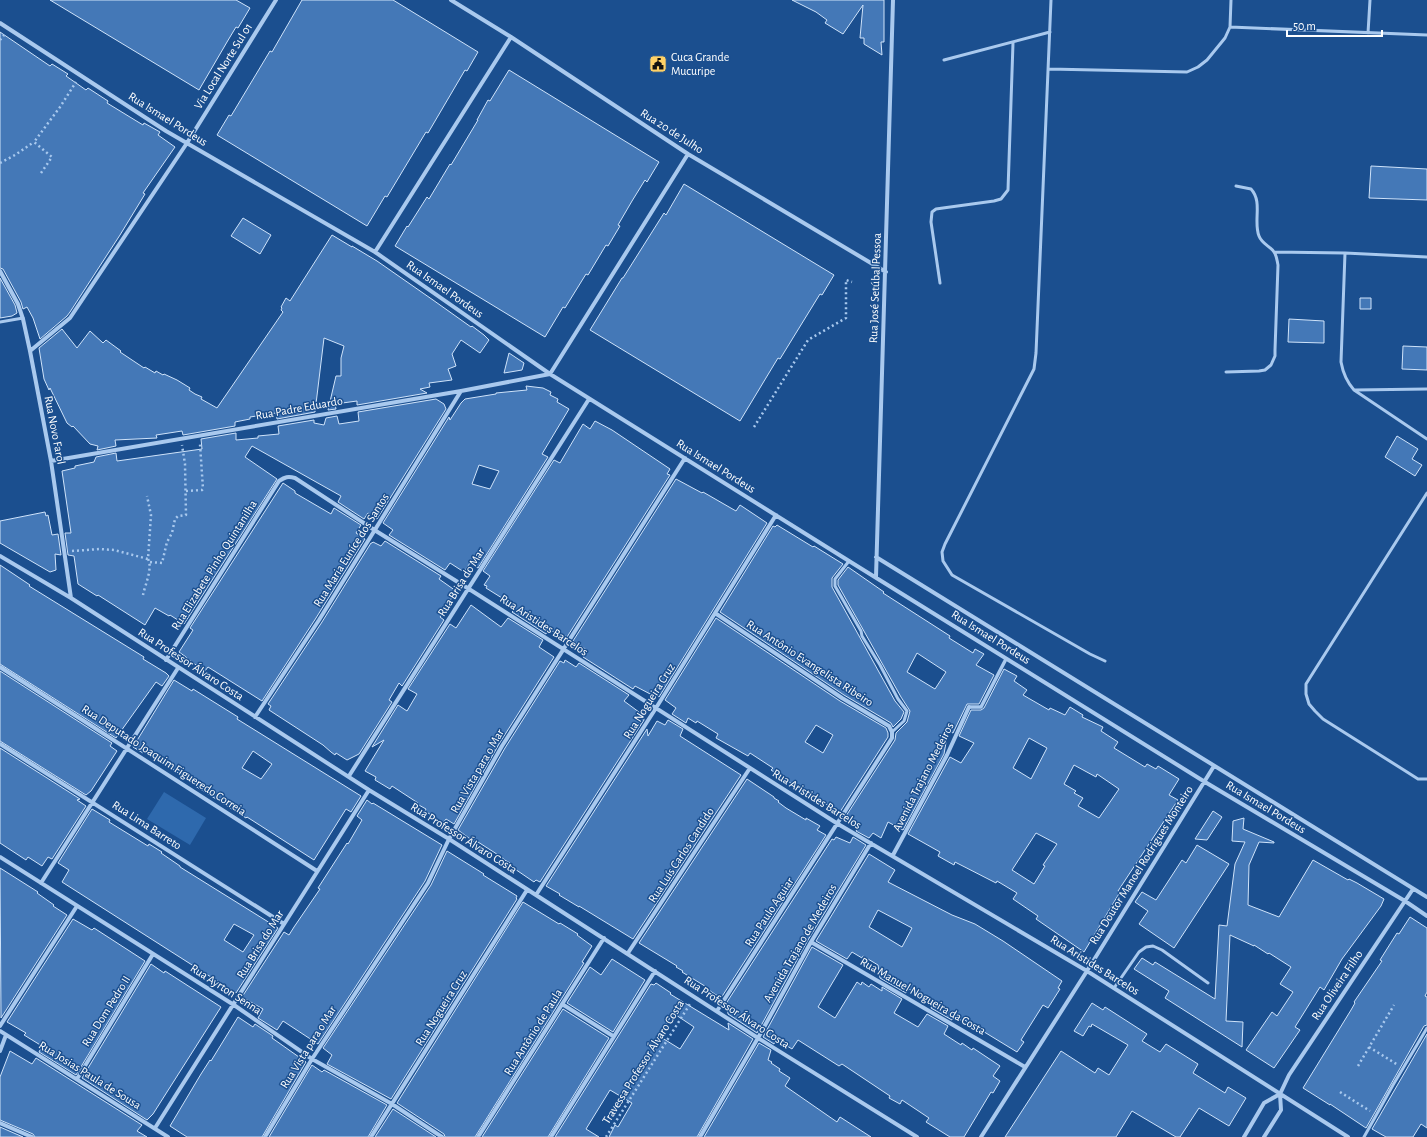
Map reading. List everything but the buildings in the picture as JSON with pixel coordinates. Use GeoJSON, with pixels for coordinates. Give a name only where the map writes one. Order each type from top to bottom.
{"type":"FeatureCollection","features":[{"type":"Feature","properties":{"kind":"street","name":"Via Local Norte Sul 01"},"geometry":{"type":"LineString","coordinates":[[30,351],[70,318],[187,143],[276,0]]}},
{"type":"Feature","properties":{"kind":"street","name":"Rua 20 de Julho"},"geometry":{"type":"LineString","coordinates":[[451,0],[511,37],[688,154],[886,272]]}},
{"type":"Feature","properties":{"kind":"street","name":"Rua José Setúbal Pessoa"},"geometry":{"type":"LineString","coordinates":[[876,577],[893,0]]}},
{"type":"Feature","properties":{"kind":"street","name":"Rua Ismael Pordeus"},"geometry":{"type":"LineString","coordinates":[[0,22],[187,143],[375,252],[550,374],[589,399],[1205,782],[1405,901],[1427,916]]}},
{"type":"Feature","properties":{"kind":"street"},"geometry":{"type":"LineString","coordinates":[[375,252],[511,37]]}},
{"type":"Feature","properties":{"kind":"street"},"geometry":{"type":"LineString","coordinates":[[550,374],[688,154]]}},
{"type":"Feature","properties":{"kind":"street","name":"Rua Novo Farol"},"geometry":{"type":"LineString","coordinates":[[0,271],[18,304],[23,318],[52,460],[70,598]]}},
{"type":"Feature","properties":{"kind":"street","name":"Rua Padre Eduardo"},"geometry":{"type":"LineString","coordinates":[[52,460],[461,391],[550,374]]}},
{"type":"Feature","properties":{"kind":"street","name":"Rua Maria Euníce dos Santos"},"geometry":{"type":"LineString","coordinates":[[255,717],[376,531],[461,391]]}},
{"type":"Feature","properties":{"kind":"street","name":"Rua Brisa do Mar"},"geometry":{"type":"LineString","coordinates":[[349,776],[589,399]]}},
{"type":"Feature","properties":{"kind":"street","name":"Rua Vista para o Mar"},"geometry":{"type":"LineString","coordinates":[[264,1137],[312,1059],[428,883],[449,838],[502,746],[685,458]]}},
{"type":"Feature","properties":{"kind":"street","name":"Rua Aristides Barcelos"},"geometry":{"type":"LineString","coordinates":[[279,480],[290,476],[294,478],[838,824],[1088,971],[1348,1137]]}},
{"type":"Feature","properties":{"kind":"street","name":"Rua Elizabete Pinho Quintanilha"},"geometry":{"type":"LineString","coordinates":[[166,660],[279,480]]}},
{"type":"Feature","properties":{"kind":"street","name":"Rua Nogueira Cruz"},"geometry":{"type":"LineString","coordinates":[[536,895],[656,708],[776,515]]}},
{"type":"Feature","properties":{"kind":"street","name":"Rua Professor Álvaro Costa"},"geometry":{"type":"LineString","coordinates":[[0,556],[70,598],[369,790],[449,838],[527,890],[758,1038],[917,1137]]}},
{"type":"Feature","properties":{"kind":"street","name":"Rua Ismael Pordeus"},"geometry":{"type":"LineString","coordinates":[[876,557],[1427,897]]}},
{"type":"Feature","properties":{"kind":"street","name":"Rua Antônio Evangelista Ribeiro"},"geometry":{"type":"LineString","coordinates":[[715,613],[842,698],[889,726],[892,732]]}},
{"type":"Feature","properties":{"kind":"street"},"geometry":{"type":"LineString","coordinates":[[969,707],[981,707],[1006,659]]}},
{"type":"Feature","properties":{"kind":"street","name":"Rua Deputado Joaquim Figueredo Correia"},"geometry":{"type":"LineString","coordinates":[[0,667],[317,871]]}},
{"type":"Feature","properties":{"kind":"street"},"geometry":{"type":"LineString","coordinates":[[41,883],[178,668]]}},
{"type":"Feature","properties":{"kind":"street","name":"Avenida Trajano Medeiros"},"geometry":{"type":"LineString","coordinates":[[893,855],[947,754],[969,707]]}},
{"type":"Feature","properties":{"kind":"street","name":"Rua Paulo Aguiar"},"geometry":{"type":"LineString","coordinates":[[717,1011],[892,738],[892,732]]}},
{"type":"Feature","properties":{"kind":"street","name":"Rua Lima Barreto"},"geometry":{"type":"LineString","coordinates":[[0,744],[284,924]]}},
{"type":"Feature","properties":{"kind":"street","name":"Rua Doutor Manoel Rodrigues Monteiro"},"geometry":{"type":"LineString","coordinates":[[981,1137],[1088,971],[1214,766]]}},
{"type":"Feature","properties":{"kind":"street","name":"Rua Luís Carlos Candido"},"geometry":{"type":"LineString","coordinates":[[628,954],[750,768]]}},
{"type":"Feature","properties":{"kind":"street","name":"Rua Brisa do Mar"},"geometry":{"type":"LineString","coordinates":[[155,1128],[234,1006],[369,790]]}},
{"type":"Feature","properties":{"kind":"street","name":"Avenida Trajano de Medeiros"},"geometry":{"type":"LineString","coordinates":[[700,1137],[758,1038],[811,942],[871,844]]}},
{"type":"Feature","properties":{"kind":"street","name":"Rua Ayrton Senna"},"geometry":{"type":"LineString","coordinates":[[0,857],[234,1006],[312,1059],[392,1104],[442,1137]]}},
{"type":"Feature","properties":{"kind":"street","name":"Rua Oliveira Filho"},"geometry":{"type":"LineString","coordinates":[[1264,1137],[1281,1110],[1280,1094],[1289,1075],[1413,889]]}},
{"type":"Feature","properties":{"kind":"street","name":"Rua Nogueira Cruz"},"geometry":{"type":"LineString","coordinates":[[372,1137],[527,890]]}},
{"type":"Feature","properties":{"kind":"street"},"geometry":{"type":"LineString","coordinates":[[0,1026],[77,906]]}},
{"type":"Feature","properties":{"kind":"street","name":"Rua Antônio de Paula"},"geometry":{"type":"LineString","coordinates":[[478,1137],[604,938]]}},
{"type":"Feature","properties":{"kind":"street","name":"Rua Manuel Nogueira da Costa"},"geometry":{"type":"LineString","coordinates":[[811,942],[1025,1067]]}},
{"type":"Feature","properties":{"kind":"street","name":"Rua Dom Pedro II"},"geometry":{"type":"LineString","coordinates":[[77,1078],[153,954]]}},
{"type":"Feature","properties":{"kind":"street"},"geometry":{"type":"LineString","coordinates":[[551,1137],[654,971]]}},
{"type":"Feature","properties":{"kind":"street"},"geometry":{"type":"LineString","coordinates":[[562,1004],[613,1036]]}},
{"type":"Feature","properties":{"kind":"street","name":"Rua Josias Paula de Sousa"},"geometry":{"type":"LineString","coordinates":[[0,1031],[77,1078],[168,1137]]}},
{"type":"Feature","properties":{"kind":"street"},"geometry":{"type":"LineString","coordinates":[[0,1051],[6,1035]]}},
{"type":"Feature","properties":{"kind":"street"},"geometry":{"type":"LineString","coordinates":[[1244,1137],[1264,1103],[1280,1094]]}},
{"type":"Feature","properties":{"kind":"street"},"geometry":{"type":"LineString","coordinates":[[0,1123],[32,1137]]}},
{"type":"Feature","properties":{"kind":"lane"},"geometry":{"type":"LineString","coordinates":[[1052,0],[1036,353],[1034,369],[942,552],[943,561],[952,574],[959,579],[1090,654],[1105,661]]}},
{"type":"Feature","properties":{"kind":"lane"},"geometry":{"type":"LineString","coordinates":[[1049,69],[1187,72],[1198,67],[1207,60],[1225,38],[1230,27],[1231,0]]}},
{"type":"Feature","properties":{"kind":"lane"},"geometry":{"type":"LineString","coordinates":[[1368,33],[1370,0]]}},
{"type":"Feature","properties":{"kind":"lane"},"geometry":{"type":"LineString","coordinates":[[1230,27],[1427,35]]}},
{"type":"Feature","properties":{"kind":"lane"},"geometry":{"type":"LineString","coordinates":[[944,60],[1050,32]]}},
{"type":"Feature","properties":{"kind":"lane"},"geometry":{"type":"LineString","coordinates":[[940,283],[931,222],[932,212],[936,209],[1002,199],[1008,190],[1013,43]]}},
{"type":"Feature","properties":{"kind":"lane"},"geometry":{"type":"LineString","coordinates":[[1226,372],[1259,372],[1271,366],[1275,356],[1278,311],[1278,265],[1274,252],[1259,236],[1256,196],[1251,189],[1236,186]]}},
{"type":"Feature","properties":{"kind":"lane"},"geometry":{"type":"LineString","coordinates":[[1274,252],[1345,253],[1427,257]]}},
{"type":"Feature","properties":{"kind":"lane"},"geometry":{"type":"LineString","coordinates":[[1345,253],[1341,362],[1343,372],[1348,383],[1354,390],[1427,438]]}},
{"type":"Feature","properties":{"kind":"lane"},"geometry":{"type":"LineString","coordinates":[[0,322],[23,318]]}},
{"type":"Feature","properties":{"kind":"lane"},"geometry":{"type":"LineString","coordinates":[[1354,390],[1427,389]]}},
{"type":"Feature","properties":{"kind":"lane"},"geometry":{"type":"LineString","coordinates":[[1427,493],[1306,684],[1306,694],[1310,704],[1323,719],[1418,779],[1427,779]]}},
{"type":"Feature","properties":{"kind":"lane"},"geometry":{"type":"LineString","coordinates":[[849,561],[834,579],[835,586],[861,631],[864,640],[907,712],[904,721],[892,732]]}},
{"type":"Feature","properties":{"kind":"lane"},"geometry":{"type":"LineString","coordinates":[[1114,988],[1139,952],[1146,947],[1153,946],[1162,950],[1208,983]]}},
{"type":"Feature","properties":{"kind":"lane"},"geometry":{"type":"LineString","coordinates":[[1364,1137],[1427,1028]]}},
{"type":"Feature","properties":{"kind":"path"},"geometry":{"type":"LineString","coordinates":[[0,162],[22,151],[34,142],[81,75]]}},
{"type":"Feature","properties":{"kind":"path"},"geometry":{"type":"LineString","coordinates":[[34,142],[52,157],[41,172]]}},
{"type":"Feature","properties":{"kind":"path"},"geometry":{"type":"LineString","coordinates":[[754,426],[808,340],[846,318],[846,280],[852,282]]}},
{"type":"Feature","properties":{"kind":"path"},"geometry":{"type":"LineString","coordinates":[[186,491],[202,490],[204,486],[200,435]]}},
{"type":"Feature","properties":{"kind":"path"},"geometry":{"type":"LineString","coordinates":[[64,552],[100,549],[114,550],[162,563],[166,542],[172,533],[175,519],[178,516],[186,515],[185,464],[182,438]]}},
{"type":"Feature","properties":{"kind":"path"},"geometry":{"type":"LineString","coordinates":[[143,595],[150,567],[151,515],[147,496]]}},
{"type":"Feature","properties":{"kind":"path","name":"Travessa Professor Álvaro Costa"},"geometry":{"type":"LineString","coordinates":[[606,1137],[695,997]]}},
{"type":"Feature","properties":{"kind":"path"},"geometry":{"type":"LineString","coordinates":[[1358,1066],[1394,1005]]}},
{"type":"Feature","properties":{"kind":"path"},"geometry":{"type":"LineString","coordinates":[[1369,1047],[1403,1068]]}},
{"type":"Feature","properties":{"kind":"path"},"geometry":{"type":"LineString","coordinates":[[1340,1092],[1376,1116]]}},
{"type":"Feature","properties":{"kind":"shaded area"},"geometry":{"type":"Polygon","coordinates":[[[164,792],[206,818],[190,845],[147,819],[164,792]]]}},
{"type":"Feature","properties":{"kind":"place","name":"Cuca Grande Mucuripe"},"geometry":{"type":"Point","coordinates":[658,64]}}]}
